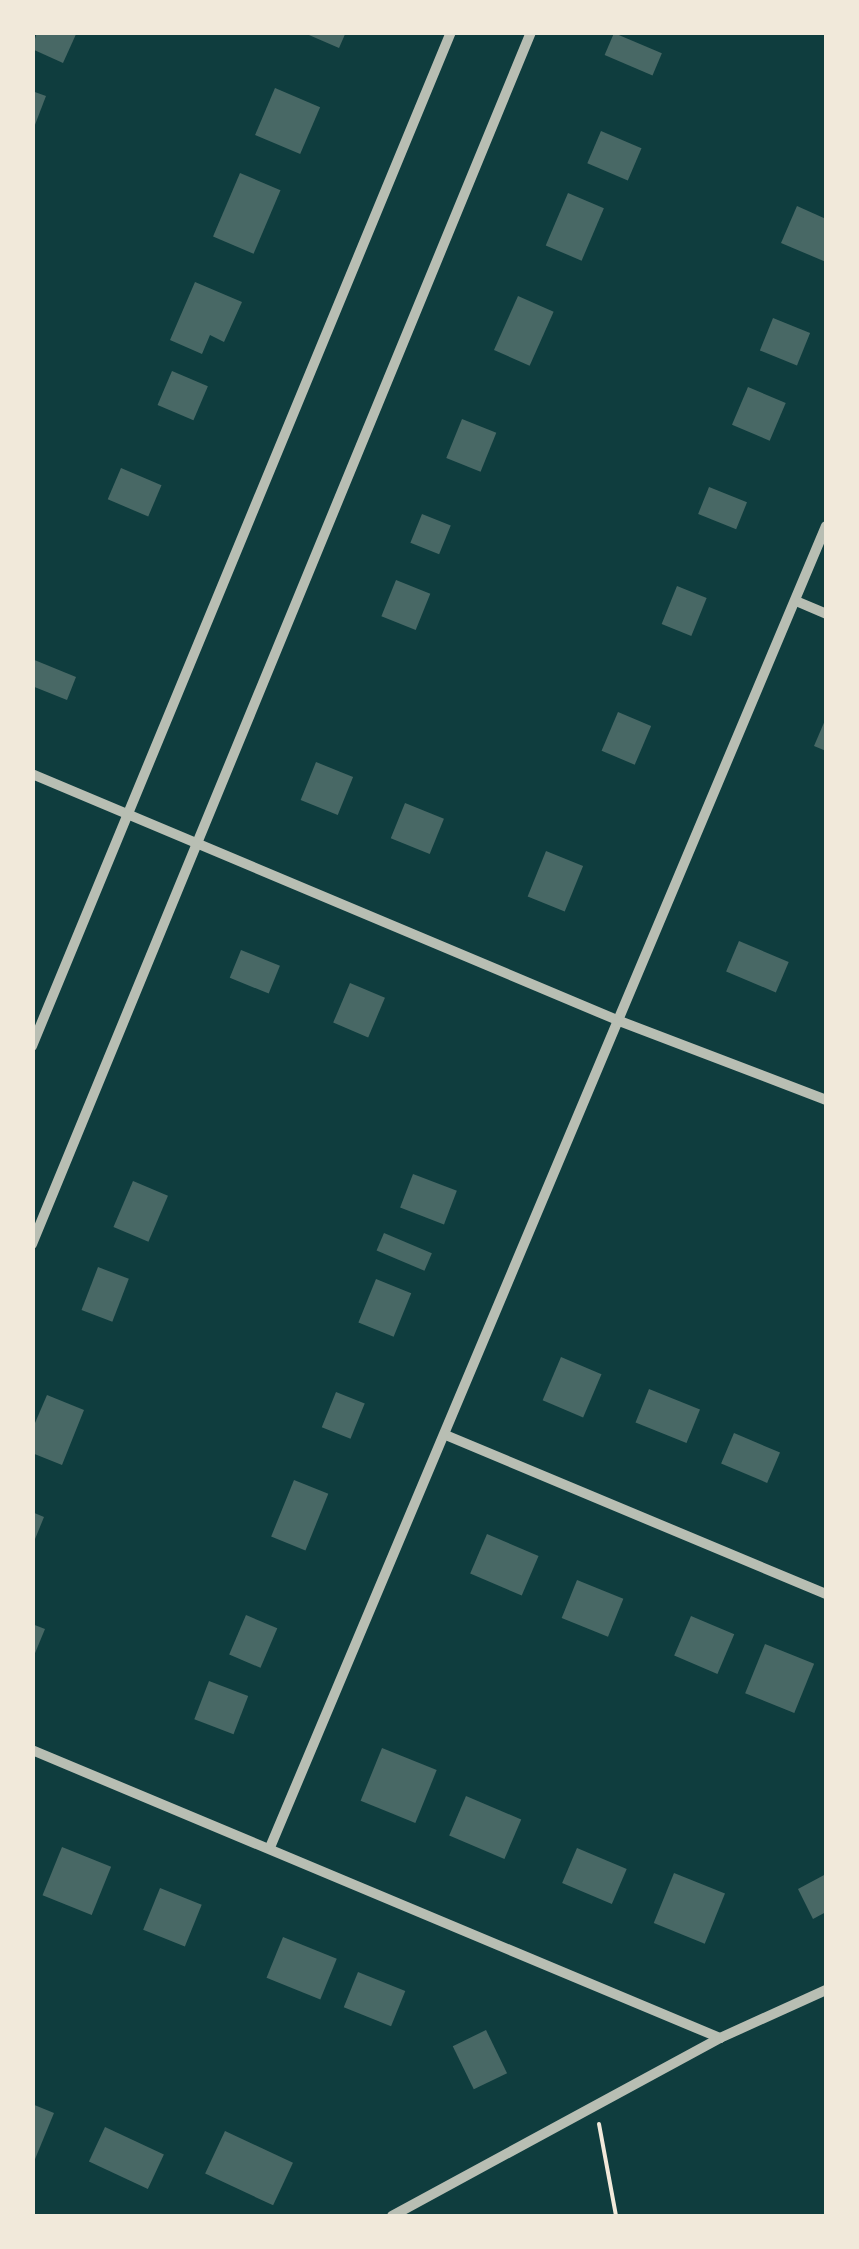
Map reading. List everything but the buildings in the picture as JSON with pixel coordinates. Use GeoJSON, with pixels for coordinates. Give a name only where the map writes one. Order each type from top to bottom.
{"type":"FeatureCollection","features":[{"type":"Feature","properties":{"kind":"street"},"geometry":{"type":"LineString","coordinates":[[32,1046],[450,32]]}},
{"type":"Feature","properties":{"kind":"street"},"geometry":{"type":"LineString","coordinates":[[32,1244],[202,845],[531,32]]}},
{"type":"Feature","properties":{"kind":"street"},"geometry":{"type":"LineString","coordinates":[[270,1845],[448,1436],[826,526]]}},
{"type":"Feature","properties":{"kind":"street"},"geometry":{"type":"LineString","coordinates":[[796,601],[826,614]]}},
{"type":"Feature","properties":{"kind":"street"},"geometry":{"type":"LineString","coordinates":[[32,774],[622,1022],[826,1100]]}},
{"type":"Feature","properties":{"kind":"street"},"geometry":{"type":"LineString","coordinates":[[448,1436],[826,1594]]}},
{"type":"Feature","properties":{"kind":"street"},"geometry":{"type":"LineString","coordinates":[[32,1750],[270,1845],[720,2038]]}},
{"type":"Feature","properties":{"kind":"street"},"geometry":{"type":"LineString","coordinates":[[392,2216],[720,2038],[826,1990]]}},
{"type":"Feature","properties":{"kind":"path"},"geometry":{"type":"LineString","coordinates":[[600,2104],[599,2135],[616,2216]]}}]}
